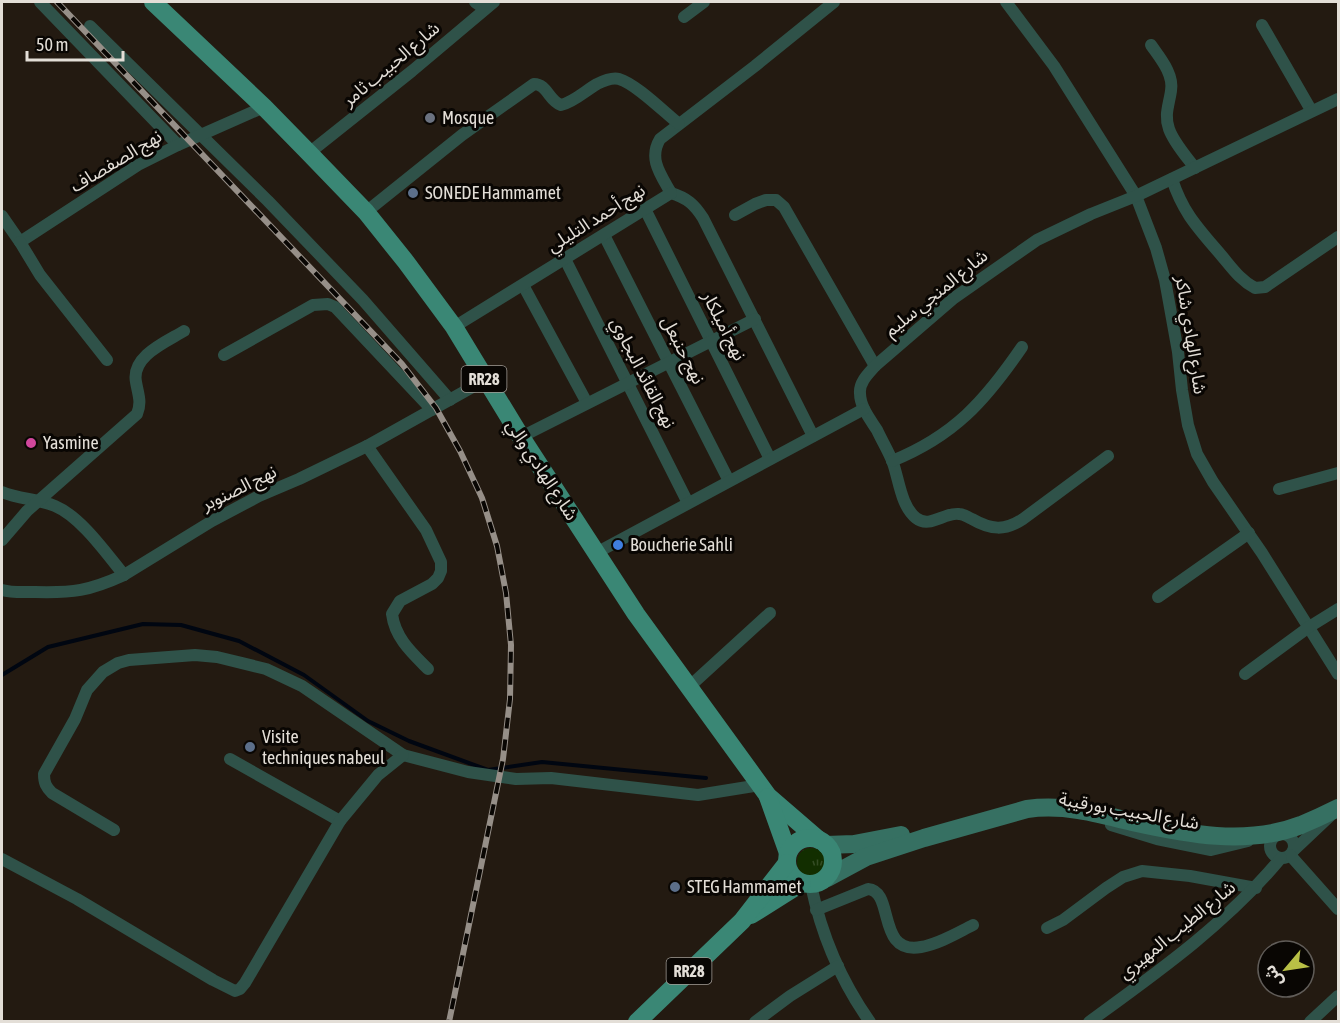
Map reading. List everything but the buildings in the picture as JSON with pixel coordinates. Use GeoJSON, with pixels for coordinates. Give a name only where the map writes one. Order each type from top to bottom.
{"type":"FeatureCollection","features":[{"type":"Feature","properties":{"kind":"main road","name":"شارع الهادي والي"},"geometry":{"type":"LineString","coordinates":[[153,2],[264,106],[366,212],[454,327],[520,437],[636,614],[764,790]]}},
{"type":"Feature","properties":{"kind":"main road","name":"RR28"},"geometry":{"type":"LineString","coordinates":[[764,790],[823,842]]}},
{"type":"Feature","properties":{"kind":"main road","name":"RR28"},"geometry":{"type":"LineString","coordinates":[[764,790],[788,858],[789,871],[794,879],[813,882]]}},
{"type":"Feature","properties":{"kind":"main road","name":"RR28"},"geometry":{"type":"LineString","coordinates":[[637,1022],[742,921],[788,858],[794,845],[810,838],[823,842]]}},
{"type":"Feature","properties":{"kind":"main road"},"geometry":{"type":"LineString","coordinates":[[813,882],[832,870],[831,852],[823,842]]}},
{"type":"Feature","properties":{"kind":"main road","name":"RR28"},"geometry":{"type":"LineString","coordinates":[[742,921],[813,882]]}},
{"type":"Feature","properties":{"kind":"street"},"geometry":{"type":"LineString","coordinates":[[40,2],[178,145]]}},
{"type":"Feature","properties":{"kind":"street"},"geometry":{"type":"LineString","coordinates":[[684,17],[704,2]]}},
{"type":"Feature","properties":{"kind":"street","name":"نهج أحمد التليلي"},"geometry":{"type":"LineString","coordinates":[[454,327],[671,194],[655,163],[654,154],[660,138],[834,2]]}},
{"type":"Feature","properties":{"kind":"street","name":"شارع الهادي شاكر"},"geometry":{"type":"LineString","coordinates":[[1006,2],[1054,66],[1136,196],[1156,248],[1171,308],[1182,390],[1197,454],[1338,674]]}},
{"type":"Feature","properties":{"kind":"street","name":"شارع الحبيب ثامر"},"geometry":{"type":"LineString","coordinates":[[309,153],[404,78],[484,4]]}},
{"type":"Feature","properties":{"kind":"street"},"geometry":{"type":"LineString","coordinates":[[1262,25],[1311,111]]}},
{"type":"Feature","properties":{"kind":"street"},"geometry":{"type":"LineString","coordinates":[[90,26],[268,201],[363,300],[450,400]]}},
{"type":"Feature","properties":{"kind":"street"},"geometry":{"type":"LineString","coordinates":[[1151,45],[1170,78],[1172,90],[1166,116],[1169,128],[1173,138],[1195,168]]}},
{"type":"Feature","properties":{"kind":"street"},"geometry":{"type":"LineString","coordinates":[[366,212],[462,135],[534,84],[543,86],[553,101],[561,105],[598,83],[614,78],[621,79],[679,124]]}},
{"type":"Feature","properties":{"kind":"street","name":"شارع المنجي سليم"},"geometry":{"type":"LineString","coordinates":[[864,409],[859,392],[864,378],[875,366],[954,298],[1037,240],[1091,214],[1136,196],[1338,99]]}},
{"type":"Feature","properties":{"kind":"street","name":"نهج الصفصاف"},"geometry":{"type":"LineString","coordinates":[[20,242],[138,165],[264,106]]}},
{"type":"Feature","properties":{"kind":"street"},"geometry":{"type":"LineString","coordinates":[[1172,179],[1179,200],[1192,221],[1237,275],[1255,288],[1265,287],[1338,237]]}},
{"type":"Feature","properties":{"kind":"street"},"geometry":{"type":"LineString","coordinates":[[671,194],[685,198],[695,206],[703,218],[813,436]]}},
{"type":"Feature","properties":{"kind":"street"},"geometry":{"type":"LineString","coordinates":[[735,215],[766,200],[776,200],[784,207],[875,366]]}},
{"type":"Feature","properties":{"kind":"street","name":"نهج أميلكار"},"geometry":{"type":"LineString","coordinates":[[645,209],[770,459]]}},
{"type":"Feature","properties":{"kind":"street"},"geometry":{"type":"LineString","coordinates":[[2,216],[39,275],[108,360]]}},
{"type":"Feature","properties":{"kind":"street","name":"نهج حنبعل"},"geometry":{"type":"LineString","coordinates":[[604,235],[729,481]]}},
{"type":"Feature","properties":{"kind":"street","name":"نهج القائد البجاوي"},"geometry":{"type":"LineString","coordinates":[[565,259],[688,503]]}},
{"type":"Feature","properties":{"kind":"street"},"geometry":{"type":"LineString","coordinates":[[523,285],[587,404]]}},
{"type":"Feature","properties":{"kind":"street"},"geometry":{"type":"LineString","coordinates":[[224,355],[313,305],[328,304],[335,307],[432,410]]}},
{"type":"Feature","properties":{"kind":"street"},"geometry":{"type":"LineString","coordinates":[[520,437],[754,319]]}},
{"type":"Feature","properties":{"kind":"street"},"geometry":{"type":"LineString","coordinates":[[2,540],[38,501],[137,414],[140,398],[135,376],[139,364],[146,356],[184,331]]}},
{"type":"Feature","properties":{"kind":"street"},"geometry":{"type":"LineString","coordinates":[[892,461],[933,441],[965,417],[1003,374],[1022,347]]}},
{"type":"Feature","properties":{"kind":"street","name":"نهج الصنوبر"},"geometry":{"type":"LineString","coordinates":[[2,590],[78,592],[124,574],[212,521],[259,496],[366,446],[485,380]]}},
{"type":"Feature","properties":{"kind":"street"},"geometry":{"type":"LineString","coordinates":[[596,553],[864,409],[892,461],[907,507],[924,522],[933,521],[948,514],[963,514],[990,528],[999,529],[1015,524],[1108,456]]}},
{"type":"Feature","properties":{"kind":"street"},"geometry":{"type":"LineString","coordinates":[[366,446],[426,530],[441,562],[438,578],[422,590],[400,601],[392,614],[400,638],[428,669]]}},
{"type":"Feature","properties":{"kind":"street"},"geometry":{"type":"LineString","coordinates":[[1279,489],[1338,473]]}},
{"type":"Feature","properties":{"kind":"street"},"geometry":{"type":"LineString","coordinates":[[2,492],[55,506],[68,513],[124,574]]}},
{"type":"Feature","properties":{"kind":"street"},"geometry":{"type":"LineString","coordinates":[[1158,597],[1249,533]]}},
{"type":"Feature","properties":{"kind":"street"},"geometry":{"type":"LineString","coordinates":[[1245,674],[1309,627],[1338,609]]}},
{"type":"Feature","properties":{"kind":"street"},"geometry":{"type":"LineString","coordinates":[[690,686],[770,613]]}},
{"type":"Feature","properties":{"kind":"street"},"geometry":{"type":"LineString","coordinates":[[114,830],[52,793],[46,787],[44,774],[75,719],[87,690],[95,679],[111,666],[129,660],[195,655],[217,657],[266,669],[302,686],[403,755],[468,772],[516,779],[551,778],[699,795],[764,790]]}},
{"type":"Feature","properties":{"kind":"street"},"geometry":{"type":"LineString","coordinates":[[2,859],[77,899],[235,991],[245,983],[340,821],[378,775],[403,755]]}},
{"type":"Feature","properties":{"kind":"street"},"geometry":{"type":"LineString","coordinates":[[230,759],[340,821]]}},
{"type":"Feature","properties":{"kind":"street","name":"شارع الحبيب بورقيبة"},"geometry":{"type":"LineString","coordinates":[[823,842],[854,844],[1027,808],[1045,807],[1065,807],[1172,831],[1220,837],[1299,826],[1338,804]]}},
{"type":"Feature","properties":{"kind":"street","name":"شارع الحبيب بورقيبة"},"geometry":{"type":"LineString","coordinates":[[1288,855],[1338,804]]}},
{"type":"Feature","properties":{"kind":"street","name":"شارع الحبيب بورقيبة"},"geometry":{"type":"LineString","coordinates":[[813,882],[866,857],[1027,808]]}},
{"type":"Feature","properties":{"kind":"street"},"geometry":{"type":"LineString","coordinates":[[1273,830],[1291,838],[1293,842],[1288,855],[1276,857],[1270,850],[1273,830]]}},
{"type":"Feature","properties":{"kind":"street"},"geometry":{"type":"LineString","coordinates":[[1288,855],[1338,909]]}},
{"type":"Feature","properties":{"kind":"street","name":"شارع الطيب المهيري"},"geometry":{"type":"LineString","coordinates":[[1089,1022],[1181,954],[1256,888],[1288,855]]}},
{"type":"Feature","properties":{"kind":"street"},"geometry":{"type":"LineString","coordinates":[[1047,928],[1063,920],[1114,883],[1142,871],[1190,876],[1256,888]]}},
{"type":"Feature","properties":{"kind":"street"},"geometry":{"type":"LineString","coordinates":[[813,882],[816,910],[824,934],[838,966],[870,1022]]}},
{"type":"Feature","properties":{"kind":"street"},"geometry":{"type":"LineString","coordinates":[[816,910],[868,889],[874,889],[879,894],[896,940],[911,948],[932,944],[973,925]]}},
{"type":"Feature","properties":{"kind":"street"},"geometry":{"type":"LineString","coordinates":[[754,1022],[838,966]]}},
{"type":"Feature","properties":{"kind":"street"},"geometry":{"type":"LineString","coordinates":[[1310,1022],[1338,996]]}},
{"type":"Feature","properties":{"kind":"green space"},"geometry":{"type":"Polygon","coordinates":[[[811,848],[821,852],[825,862],[821,872],[811,876],[801,872],[797,862],[801,852],[811,848]]]}},
{"type":"Feature","properties":{"kind":"waterway"},"geometry":{"type":"LineString","coordinates":[[2,675],[48,647],[143,624],[181,625],[239,641],[304,675],[368,721],[409,741],[488,770],[542,762],[706,778]]}},
{"type":"Feature","properties":{"kind":"railway"},"geometry":{"type":"LineString","coordinates":[[57,2],[402,364],[436,408],[460,451],[482,498],[497,546],[506,593],[511,645],[510,699],[503,759],[449,1022]]}},
{"type":"Feature","properties":{"kind":"place","name":"Mosque"},"geometry":{"type":"Point","coordinates":[430,118]}},
{"type":"Feature","properties":{"kind":"place","name":"SONEDE Hammamet"},"geometry":{"type":"Point","coordinates":[413,193]}},
{"type":"Feature","properties":{"kind":"place","name":"Yasmine"},"geometry":{"type":"Point","coordinates":[31,443]}},
{"type":"Feature","properties":{"kind":"place","name":"Boucherie Sahli"},"geometry":{"type":"Point","coordinates":[618,545]}},
{"type":"Feature","properties":{"kind":"place","name":"Visite techniques nabeul"},"geometry":{"type":"Point","coordinates":[250,747]}},
{"type":"Feature","properties":{"kind":"place","name":"STEG Hammamet"},"geometry":{"type":"Point","coordinates":[675,887]}}]}
